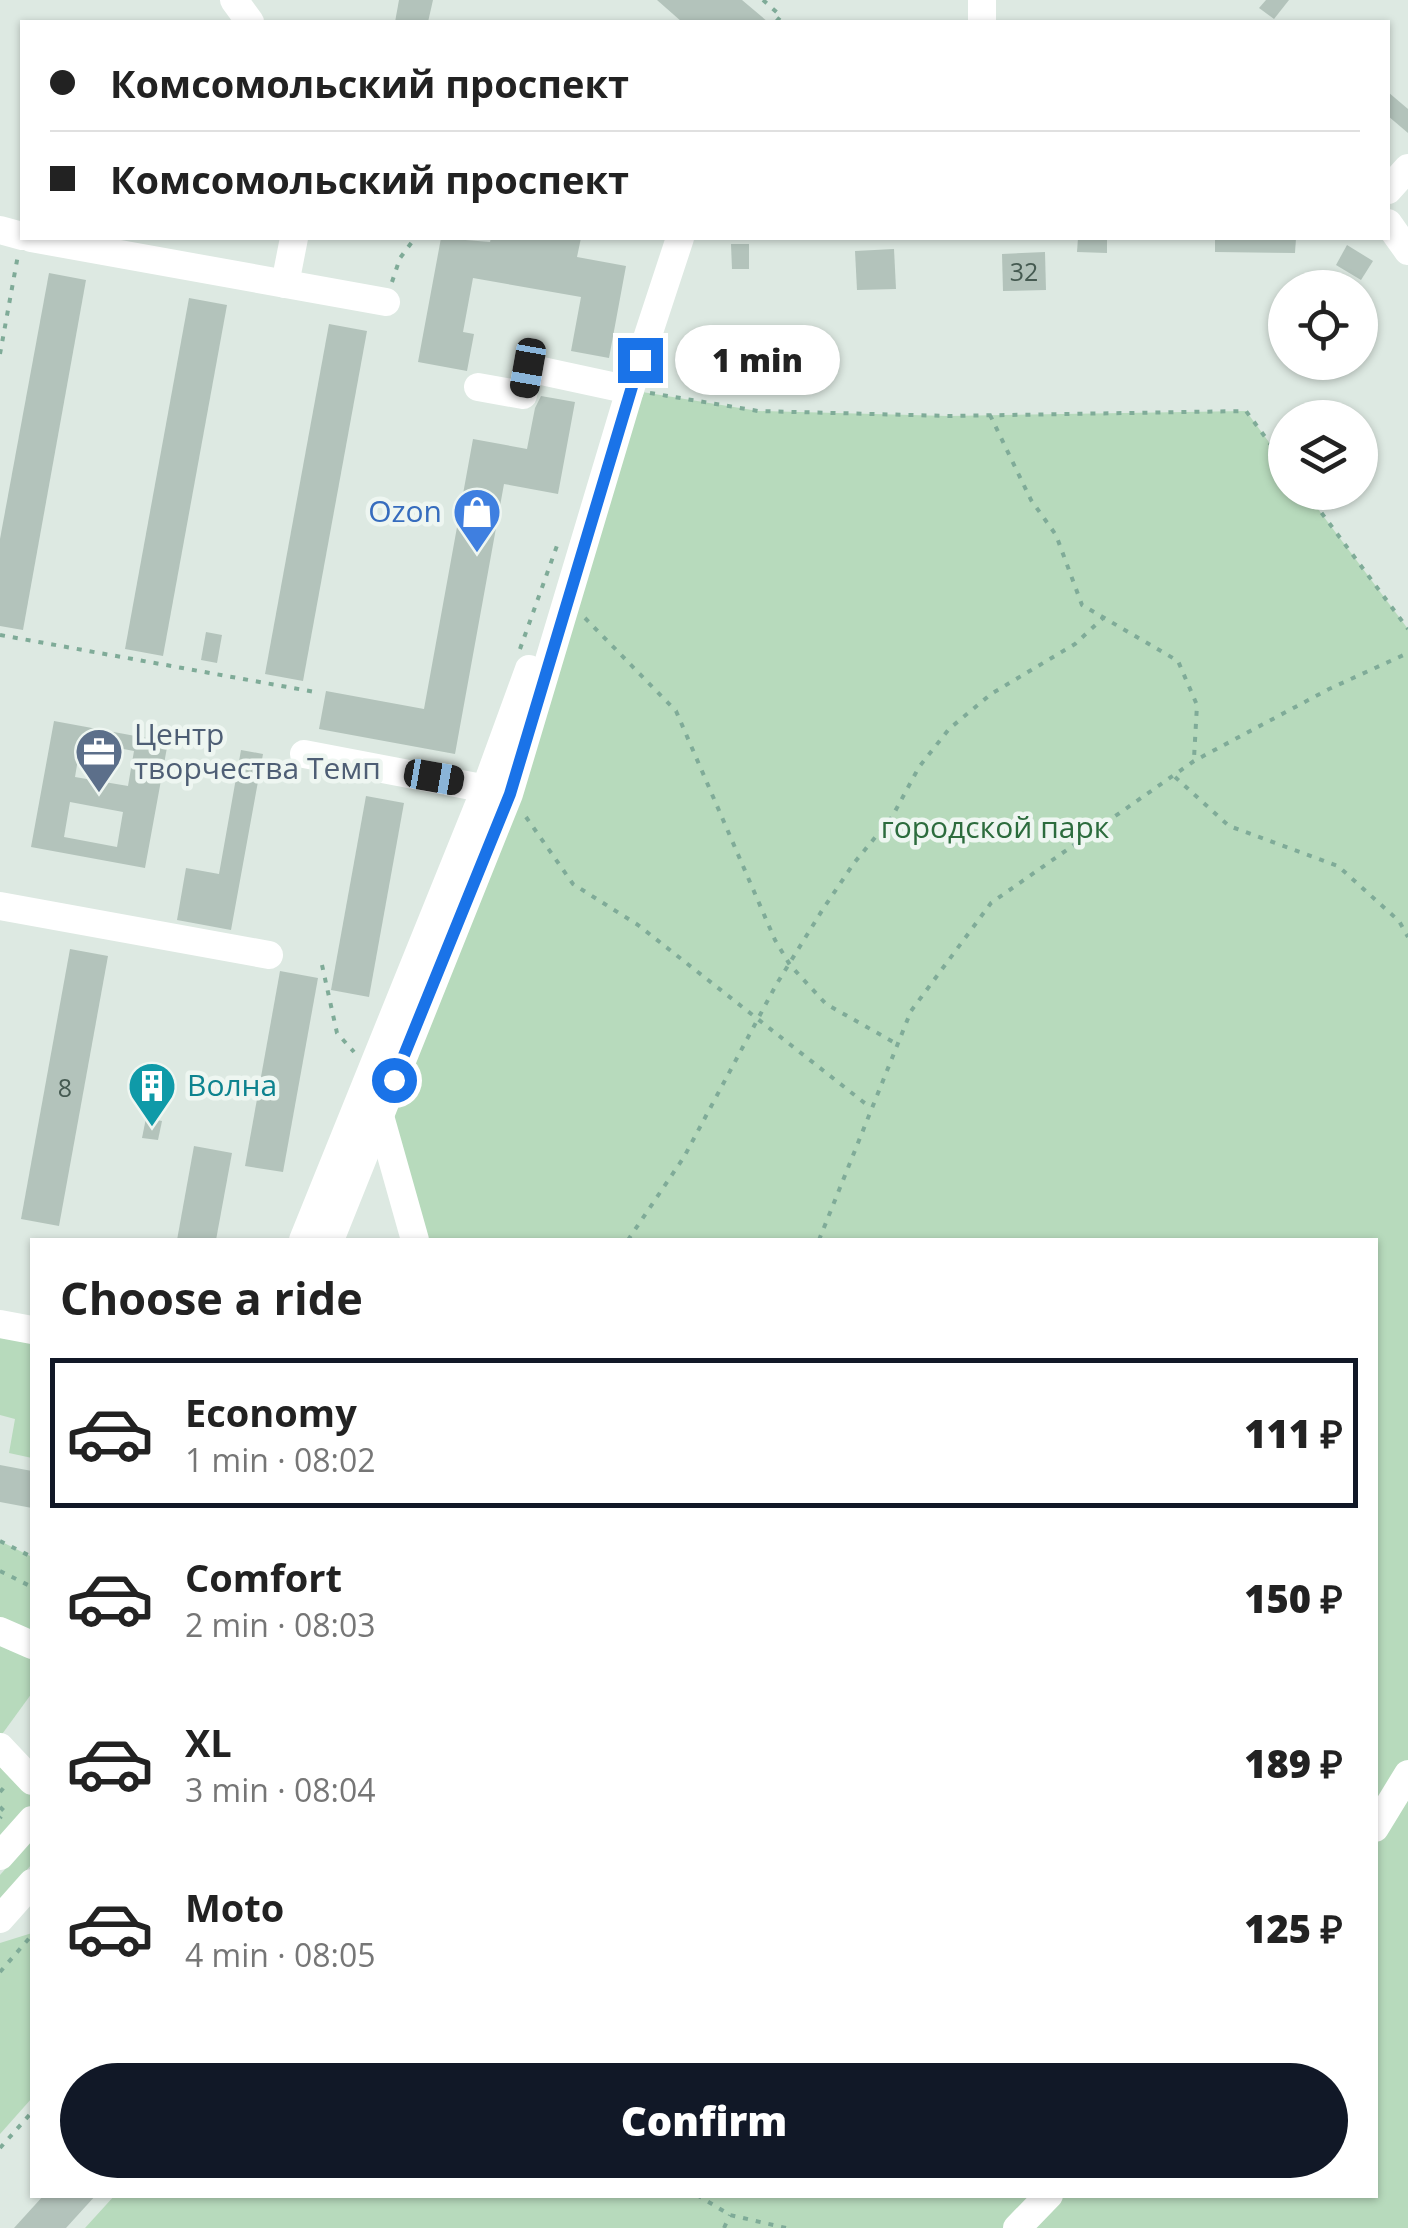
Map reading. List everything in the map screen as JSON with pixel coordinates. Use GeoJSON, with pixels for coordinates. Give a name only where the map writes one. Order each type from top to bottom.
{"type":"FeatureCollection","features":[{"type":"Feature","properties":{"kind":"street"},"geometry":{"type":"LineString","coordinates":[[1390,188],[1408,168]]}},
{"type":"Feature","properties":{"kind":"street"},"geometry":{"type":"LineString","coordinates":[[1390,225],[1408,251]]}},
{"type":"Feature","properties":{"kind":"street"},"geometry":{"type":"LineString","coordinates":[[42,240],[386,302]]}},
{"type":"Feature","properties":{"kind":"street"},"geometry":{"type":"LineString","coordinates":[[285,284],[294,240]]}},
{"type":"Feature","properties":{"kind":"street"},"geometry":{"type":"LineString","coordinates":[[304,1238],[498,791],[679,240]]}},
{"type":"Feature","properties":{"kind":"street"},"geometry":{"type":"LineString","coordinates":[[478,387],[523,396],[528,368],[630,390]]}},
{"type":"Feature","properties":{"kind":"street"},"geometry":{"type":"LineString","coordinates":[[331,1238],[380,1116],[568,600],[630,390]]}},
{"type":"Feature","properties":{"kind":"street"},"geometry":{"type":"LineString","coordinates":[[304,754],[498,791]]}},
{"type":"Feature","properties":{"kind":"street"},"geometry":{"type":"LineString","coordinates":[[0,906],[269,955]]}},
{"type":"Feature","properties":{"kind":"street"},"geometry":{"type":"LineString","coordinates":[[380,1116],[414,1238]]}},
{"type":"Feature","properties":{"kind":"street"},"geometry":{"type":"LineString","coordinates":[[0,1324],[30,1330]]}},
{"type":"Feature","properties":{"kind":"street"},"geometry":{"type":"LineString","coordinates":[[0,1631],[30,1644]]}},
{"type":"Feature","properties":{"kind":"street"},"geometry":{"type":"LineString","coordinates":[[0,1746],[30,1779]]}},
{"type":"Feature","properties":{"kind":"street"},"geometry":{"type":"LineString","coordinates":[[1378,1823],[1408,1774]]}},
{"type":"Feature","properties":{"kind":"street"},"geometry":{"type":"LineString","coordinates":[[0,1856],[30,1822]]}},
{"type":"Feature","properties":{"kind":"street"},"geometry":{"type":"LineString","coordinates":[[0,1919],[30,1884]]}},
{"type":"Feature","properties":{"kind":"street"},"geometry":{"type":"LineString","coordinates":[[1017,2228],[1046,2198]]}},
{"type":"Feature","properties":{"kind":"path"},"geometry":{"type":"LineString","coordinates":[[763,0],[781,16],[778,20]]}},
{"type":"Feature","properties":{"kind":"path"},"geometry":{"type":"LineString","coordinates":[[0,354],[21,240]]}},
{"type":"Feature","properties":{"kind":"path"},"geometry":{"type":"LineString","coordinates":[[386,302],[400,258],[414,240]]}},
{"type":"Feature","properties":{"kind":"path"},"geometry":{"type":"LineString","coordinates":[[630,390],[758,411],[990,415],[1246,411],[1268,441]]}},
{"type":"Feature","properties":{"kind":"path"},"geometry":{"type":"LineString","coordinates":[[990,415],[1031,500],[1056,535],[1082,604],[1178,661],[1197,705],[1194,761]]}},
{"type":"Feature","properties":{"kind":"path"},"geometry":{"type":"LineString","coordinates":[[1320,510],[1408,628]]}},
{"type":"Feature","properties":{"kind":"path"},"geometry":{"type":"LineString","coordinates":[[568,600],[676,712],[775,940],[790,965],[826,1004],[897,1044]]}},
{"type":"Feature","properties":{"kind":"path"},"geometry":{"type":"LineString","coordinates":[[629,1238],[684,1157],[823,910],[892,817],[919,767],[948,730],[1002,686],[1075,644],[1102,618]]}},
{"type":"Feature","properties":{"kind":"path"},"geometry":{"type":"LineString","coordinates":[[0,635],[315,692]]}},
{"type":"Feature","properties":{"kind":"path"},"geometry":{"type":"LineString","coordinates":[[820,1238],[911,1010],[991,903],[1194,761],[1408,652]]}},
{"type":"Feature","properties":{"kind":"path"},"geometry":{"type":"LineString","coordinates":[[1173,776],[1229,826],[1338,866],[1399,921],[1408,937]]}},
{"type":"Feature","properties":{"kind":"path"},"geometry":{"type":"LineString","coordinates":[[498,791],[573,884],[638,925],[872,1108]]}},
{"type":"Feature","properties":{"kind":"path"},"geometry":{"type":"LineString","coordinates":[[322,965],[338,1033],[360,1059]]}},
{"type":"Feature","properties":{"kind":"path"},"geometry":{"type":"LineString","coordinates":[[0,1541],[30,1556]]}},
{"type":"Feature","properties":{"kind":"path"},"geometry":{"type":"LineString","coordinates":[[0,1571],[30,1586]]}},
{"type":"Feature","properties":{"kind":"path"},"geometry":{"type":"LineString","coordinates":[[0,1807],[5,1812],[0,1818]]}},
{"type":"Feature","properties":{"kind":"path"},"geometry":{"type":"LineString","coordinates":[[0,1972],[30,1938]]}},
{"type":"Feature","properties":{"kind":"path"},"geometry":{"type":"LineString","coordinates":[[0,2148],[30,2114]]}},
{"type":"Feature","properties":{"kind":"path"},"geometry":{"type":"LineString","coordinates":[[701,2198],[730,2215],[786,2228]]}},
{"type":"Feature","properties":{"kind":"path"},"geometry":{"type":"LineString","coordinates":[[724,2228],[730,2215]]}},
{"type":"Feature","properties":{"kind":"green space","name":"городской парк"},"geometry":{"type":"Polygon","coordinates":[[[630,390],[758,411],[949,416],[1246,411],[1268,441],[1268,510],[1319,510],[1408,629],[1408,2228],[85,2228],[112,2198],[1378,2198],[1378,1238],[414,1238],[380,1116],[630,390]]]}},
{"type":"Feature","properties":{"kind":"green space"},"geometry":{"type":"Polygon","coordinates":[[[0,1325],[30,1330],[30,1458],[9,1453],[15,1419],[0,1415],[0,1325]]]}},
{"type":"Feature","properties":{"kind":"green space"},"geometry":{"type":"Polygon","coordinates":[[[0,1541],[30,1556],[30,1696],[0,1737],[0,1541]]]}},
{"type":"Feature","properties":{"kind":"green space"},"geometry":{"type":"Polygon","coordinates":[[[0,1747],[30,1779],[30,1822],[0,1856],[0,1747]]]}},
{"type":"Feature","properties":{"kind":"green space"},"geometry":{"type":"Polygon","coordinates":[[[30,1841],[30,1866],[0,1900],[0,1875],[30,1841]]]}},
{"type":"Feature","properties":{"kind":"green space"},"geometry":{"type":"Polygon","coordinates":[[[30,1934],[30,2100],[0,2134],[0,1943],[30,1934]]]}},
{"type":"Feature","properties":{"kind":"building"},"geometry":{"type":"Polygon","coordinates":[[[399,0],[433,0],[428,20],[395,20],[399,0]]]}},
{"type":"Feature","properties":{"kind":"building"},"geometry":{"type":"Polygon","coordinates":[[[657,0],[742,0],[766,20],[680,20],[657,0]]]}},
{"type":"Feature","properties":{"kind":"building"},"geometry":{"type":"Polygon","coordinates":[[[1266,0],[1289,0],[1274,19],[1259,8],[1266,0]]]}},
{"type":"Feature","properties":{"kind":"building"},"geometry":{"type":"Polygon","coordinates":[[[1390,94],[1408,109],[1408,133],[1390,118],[1390,94]]]}},
{"type":"Feature","properties":{"kind":"building"},"geometry":{"type":"Polygon","coordinates":[[[441,240],[581,240],[577,257],[626,266],[609,358],[571,351],[581,297],[473,278],[463,332],[474,334],[467,371],[418,362],[441,240]]]}},
{"type":"Feature","properties":{"kind":"building"},"geometry":{"type":"Polygon","coordinates":[[[1078,240],[1107,240],[1107,253],[1077,252],[1078,240]]]}},
{"type":"Feature","properties":{"kind":"building"},"geometry":{"type":"Polygon","coordinates":[[[1215,240],[1296,240],[1295,253],[1215,252],[1215,240]]]}},
{"type":"Feature","properties":{"kind":"building"},"geometry":{"type":"Polygon","coordinates":[[[731,244],[749,244],[749,269],[732,269],[731,244]]]}},
{"type":"Feature","properties":{"kind":"building"},"geometry":{"type":"Polygon","coordinates":[[[1347,245],[1373,261],[1367,270],[1344,270],[1336,265],[1347,245]]]}},
{"type":"Feature","properties":{"kind":"building"},"geometry":{"type":"Polygon","coordinates":[[[894,249],[896,289],[857,290],[855,251],[894,249]]]}},
{"type":"Feature","properties":{"kind":"building"},"geometry":{"type":"Polygon","coordinates":[[[1045,252],[1046,290],[1003,291],[1002,254],[1045,252]]]}},
{"type":"Feature","properties":{"kind":"building"},"geometry":{"type":"Polygon","coordinates":[[[49,273],[86,280],[23,630],[0,626],[0,539],[49,273]]]}},
{"type":"Feature","properties":{"kind":"building"},"geometry":{"type":"Polygon","coordinates":[[[189,298],[227,305],[163,656],[125,649],[189,298]]]}},
{"type":"Feature","properties":{"kind":"building"},"geometry":{"type":"Polygon","coordinates":[[[329,324],[367,331],[303,681],[265,674],[329,324]]]}},
{"type":"Feature","properties":{"kind":"building"},"geometry":{"type":"Polygon","coordinates":[[[541,396],[575,402],[558,494],[504,484],[455,754],[319,729],[326,691],[424,709],[473,439],[527,449],[541,396]]]}},
{"type":"Feature","properties":{"kind":"building"},"geometry":{"type":"Polygon","coordinates":[[[206,632],[222,635],[217,663],[201,660],[206,632]]]}},
{"type":"Feature","properties":{"kind":"building","name":"Центр творчества Темп"},"geometry":{"type":"Polygon","coordinates":[[[54,721],[168,742],[145,868],[31,847],[54,721]],[[81,741],[75,777],[128,786],[134,751],[81,741]],[[70,802],[64,837],[117,847],[123,812],[70,802]]]}},
{"type":"Feature","properties":{"kind":"building"},"geometry":{"type":"Polygon","coordinates":[[[241,750],[263,754],[231,930],[177,920],[186,868],[219,874],[241,750]]]}},
{"type":"Feature","properties":{"kind":"building"},"geometry":{"type":"Polygon","coordinates":[[[366,796],[404,803],[369,997],[331,990],[366,796]]]}},
{"type":"Feature","properties":{"kind":"building"},"geometry":{"type":"Polygon","coordinates":[[[70,949],[108,956],[59,1226],[21,1219],[70,949]]]}},
{"type":"Feature","properties":{"kind":"building"},"geometry":{"type":"Polygon","coordinates":[[[280,971],[318,978],[283,1172],[245,1166],[280,971]]]}},
{"type":"Feature","properties":{"kind":"building","name":"Волна"},"geometry":{"type":"Polygon","coordinates":[[[146,1118],[162,1121],[158,1140],[142,1138],[146,1118]]]}},
{"type":"Feature","properties":{"kind":"building"},"geometry":{"type":"Polygon","coordinates":[[[194,1146],[232,1153],[216,1238],[177,1238],[194,1146]]]}},
{"type":"Feature","properties":{"kind":"building"},"geometry":{"type":"Polygon","coordinates":[[[0,1465],[30,1471],[30,1508],[0,1502],[0,1465]]]}},
{"type":"Feature","properties":{"kind":"building"},"geometry":{"type":"Polygon","coordinates":[[[41,2198],[93,2198],[66,2228],[14,2228],[41,2198]]]}},
{"type":"Feature","properties":{"kind":"place","name":"Ozon"},"geometry":{"type":"Point","coordinates":[477,554]}},
{"type":"Feature","properties":{"kind":"place","name":"Центр творчества Темп"},"geometry":{"type":"Point","coordinates":[99,794]}},
{"type":"Feature","properties":{"kind":"place","name":"Волна"},"geometry":{"type":"Point","coordinates":[152,1128]}},
{"type":"Feature","properties":{"kind":"route"},"geometry":{"type":"LineString","coordinates":[[394,1080],[510,794],[640,360]]}}]}
